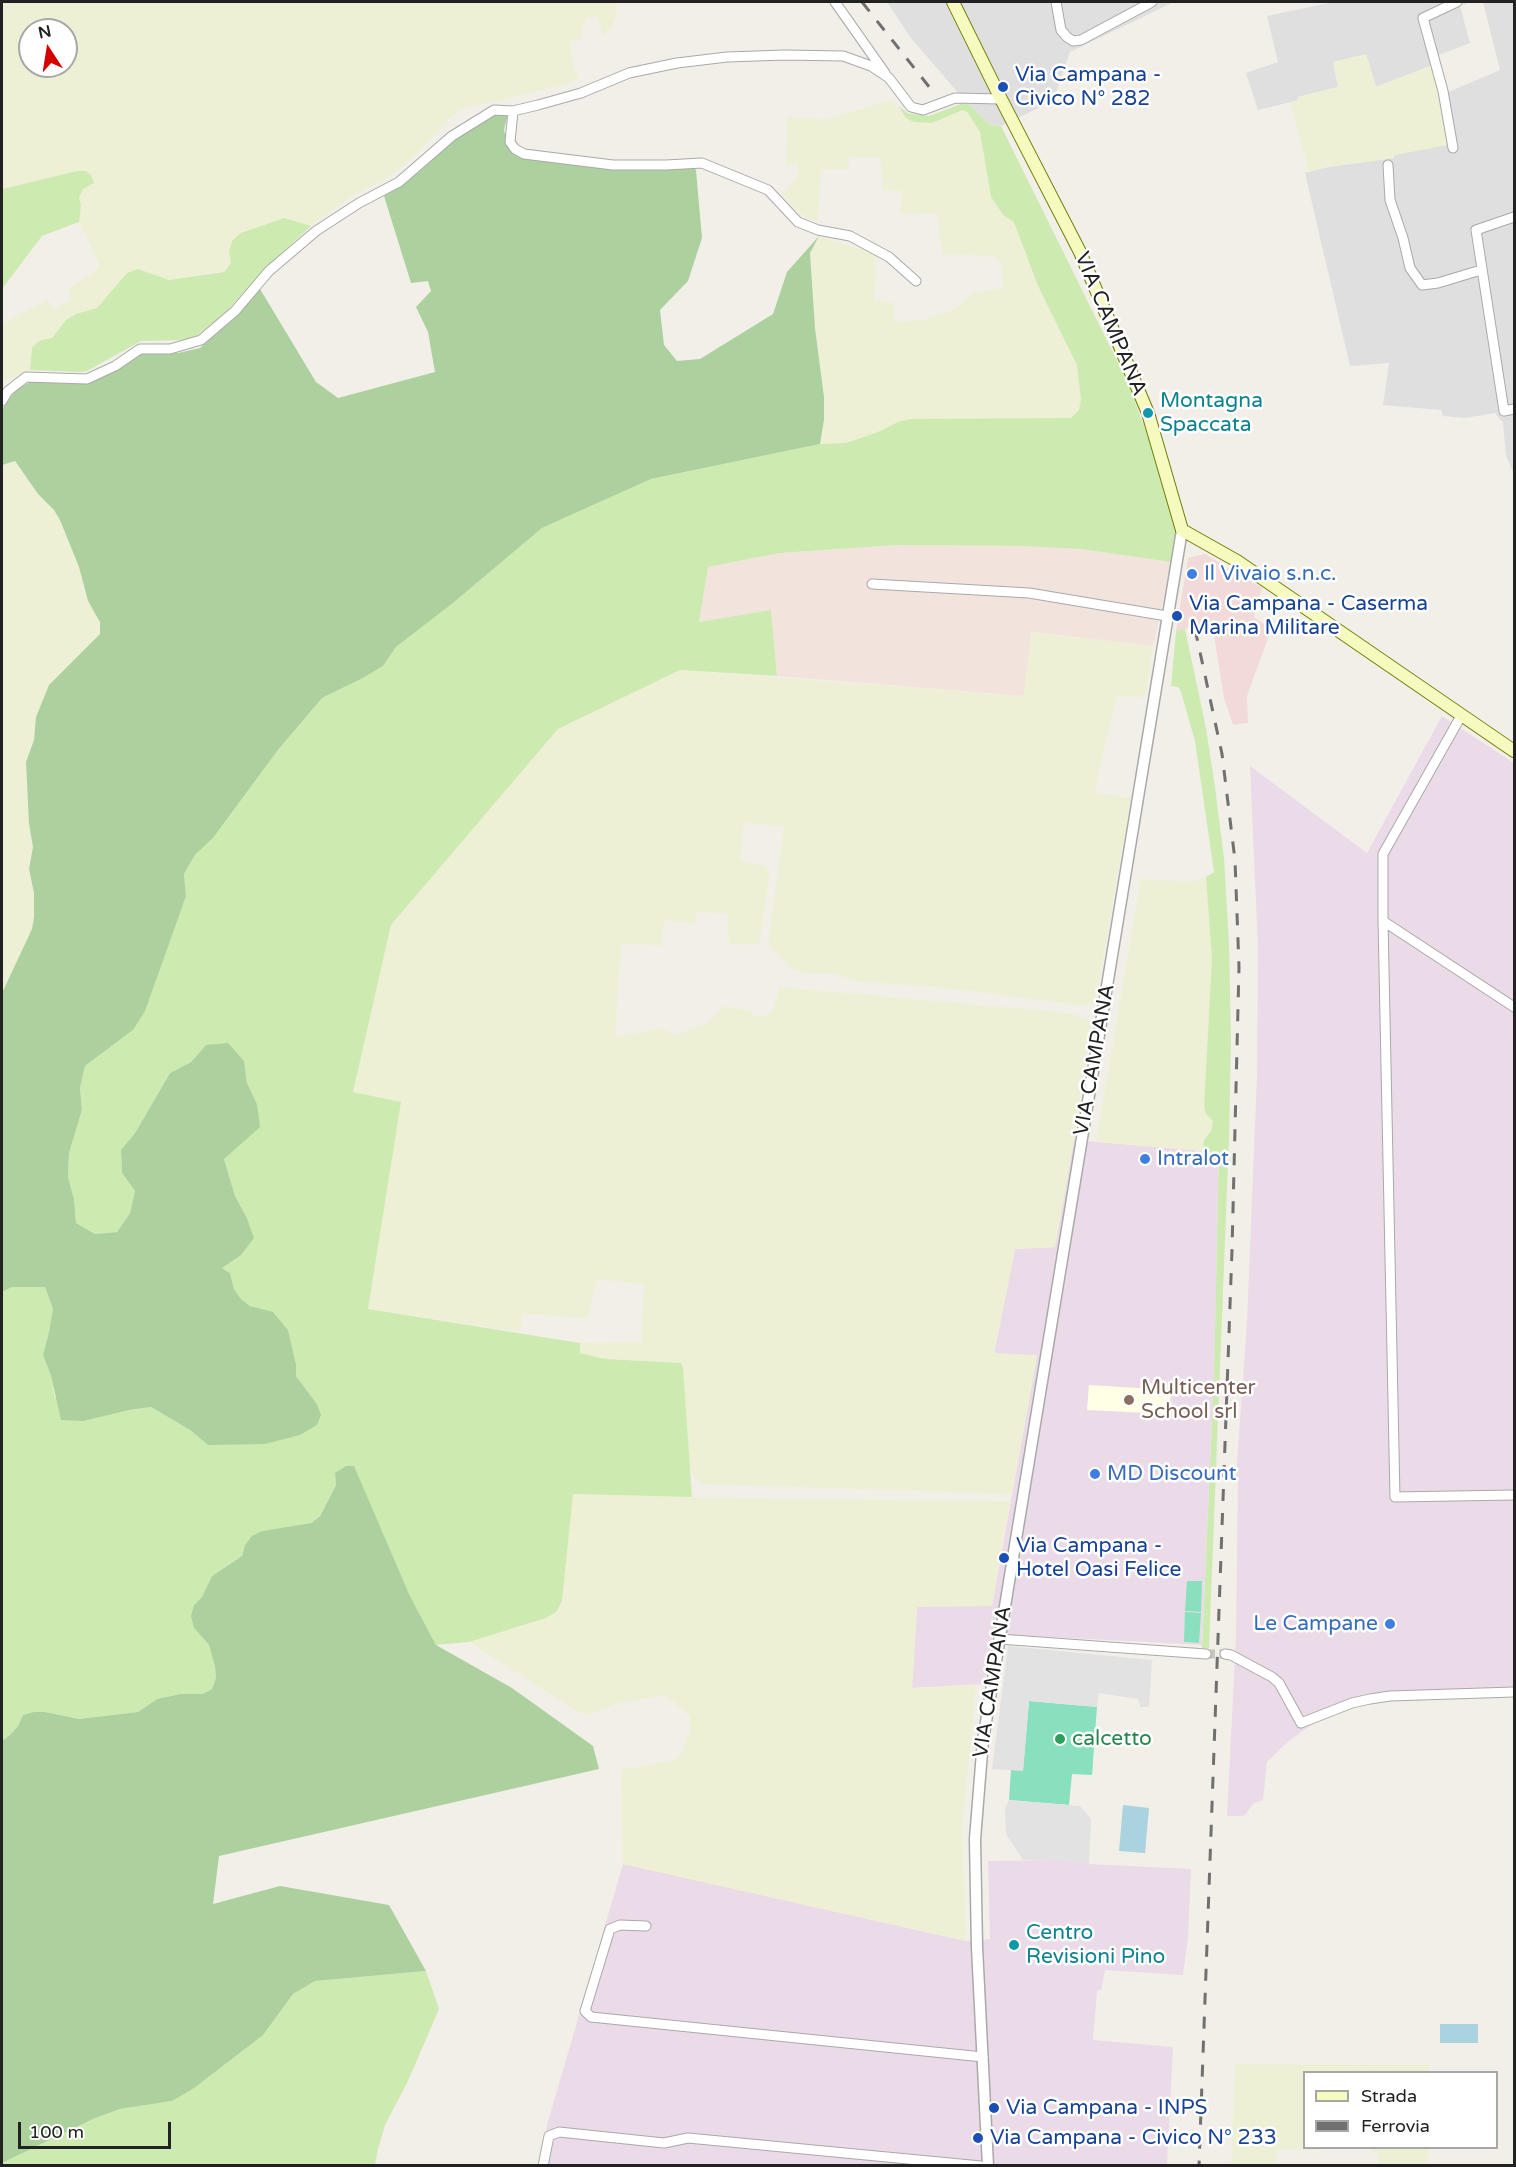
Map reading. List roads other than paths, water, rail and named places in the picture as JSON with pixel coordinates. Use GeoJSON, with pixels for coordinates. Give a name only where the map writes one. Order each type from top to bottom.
{"type":"FeatureCollection","features":[{"type":"Feature","properties":{"kind":"main road","name":"VIA CAMPANA"},"geometry":{"type":"LineString","coordinates":[[953,2],[1080,252],[1148,413],[1182,530]]}},
{"type":"Feature","properties":{"kind":"main road"},"geometry":{"type":"LineString","coordinates":[[1182,530],[1237,561],[1515,751]]}},
{"type":"Feature","properties":{"kind":"street"},"geometry":{"type":"LineString","coordinates":[[835,2],[911,107],[923,110],[955,98],[1001,99]]}},
{"type":"Feature","properties":{"kind":"street"},"geometry":{"type":"LineString","coordinates":[[1056,2],[1062,30],[1067,38],[1073,41],[1081,40],[1152,2]]}},
{"type":"Feature","properties":{"kind":"street"},"geometry":{"type":"LineString","coordinates":[[1453,148],[1443,91],[1423,18],[1457,2]]}},
{"type":"Feature","properties":{"kind":"street"},"geometry":{"type":"LineString","coordinates":[[2,401],[8,391],[26,377],[87,379],[115,366],[140,349],[170,349],[201,340],[235,311],[269,271],[316,231],[359,203],[399,182],[452,136],[494,110],[513,111],[581,93],[629,73],[676,63],[727,57],[843,56],[871,66],[889,78]]}},
{"type":"Feature","properties":{"kind":"street"},"geometry":{"type":"LineString","coordinates":[[513,111],[510,142],[515,149],[524,154],[612,165],[702,163],[768,190],[798,222],[819,230],[850,236],[889,257],[916,281]]}},
{"type":"Feature","properties":{"kind":"street"},"geometry":{"type":"LineString","coordinates":[[1388,165],[1390,200],[1410,268],[1422,285],[1438,283],[1481,270]]}},
{"type":"Feature","properties":{"kind":"street"},"geometry":{"type":"LineString","coordinates":[[1515,217],[1476,230],[1504,411],[1515,409]]}},
{"type":"Feature","properties":{"kind":"street","name":"VIA CAMPANA"},"geometry":{"type":"LineString","coordinates":[[988,2166],[975,1839],[983,1740],[1182,530]]}},
{"type":"Feature","properties":{"kind":"street"},"geometry":{"type":"LineString","coordinates":[[872,584],[1029,592],[1167,616]]}},
{"type":"Feature","properties":{"kind":"street"},"geometry":{"type":"LineString","coordinates":[[1461,716],[1383,854],[1395,1497],[1515,1495]]}},
{"type":"Feature","properties":{"kind":"street"},"geometry":{"type":"LineString","coordinates":[[1383,921],[1515,1007]]}},
{"type":"Feature","properties":{"kind":"street"},"geometry":{"type":"LineString","coordinates":[[999,1639],[1206,1654]]}},
{"type":"Feature","properties":{"kind":"street"},"geometry":{"type":"LineString","coordinates":[[1225,1654],[1272,1677],[1279,1683],[1301,1723],[1352,1703],[1390,1696],[1515,1692]]}},
{"type":"Feature","properties":{"kind":"street"},"geometry":{"type":"LineString","coordinates":[[646,1926],[620,1925],[610,1929],[585,2011],[591,2017],[982,2057]]}},
{"type":"Feature","properties":{"kind":"street"},"geometry":{"type":"LineString","coordinates":[[543,2166],[549,2136],[559,2132],[664,2143],[688,2139],[981,2166]]}},
{"type":"Feature","properties":{"kind":"water"},"geometry":{"type":"Polygon","coordinates":[[[1123,1805],[1149,1808],[1145,1853],[1119,1851],[1123,1805]]]}},
{"type":"Feature","properties":{"kind":"water"},"geometry":{"type":"Polygon","coordinates":[[[1440,2024],[1478,2024],[1478,2043],[1440,2043],[1440,2024]]]}},
{"type":"Feature","properties":{"kind":"tunnel"},"geometry":{"type":"LineString","coordinates":[[1206,1654],[1225,1654]]}},
{"type":"Feature","properties":{"kind":"railway"},"geometry":{"type":"LineString","coordinates":[[862,2],[934,93]]}},
{"type":"Feature","properties":{"kind":"railway"},"geometry":{"type":"LineString","coordinates":[[1195,629],[1222,754],[1235,860],[1239,967],[1232,1250],[1199,2166]]}},
{"type":"Feature","properties":{"kind":"place","name":"Via Campana - Civico N° 282"},"geometry":{"type":"Point","coordinates":[1003,87]}},
{"type":"Feature","properties":{"kind":"place","name":"Montagna Spaccata"},"geometry":{"type":"Point","coordinates":[1148,413]}},
{"type":"Feature","properties":{"kind":"place","name":"Il Vivaio s.n.c."},"geometry":{"type":"Point","coordinates":[1192,574]}},
{"type":"Feature","properties":{"kind":"place","name":"Via Campana - Caserma Marina Militare"},"geometry":{"type":"Point","coordinates":[1177,616]}},
{"type":"Feature","properties":{"kind":"place","name":"Intralot"},"geometry":{"type":"Point","coordinates":[1145,1159]}},
{"type":"Feature","properties":{"kind":"place","name":"Multicenter School srl"},"geometry":{"type":"Point","coordinates":[1129,1400]}},
{"type":"Feature","properties":{"kind":"place","name":"MD Discount"},"geometry":{"type":"Point","coordinates":[1095,1474]}},
{"type":"Feature","properties":{"kind":"place","name":"Via Campana - Hotel Oasi Felice"},"geometry":{"type":"Point","coordinates":[1004,1558]}},
{"type":"Feature","properties":{"kind":"place","name":"Le Campane"},"geometry":{"type":"Point","coordinates":[1390,1624]}},
{"type":"Feature","properties":{"kind":"place","name":"calcetto"},"geometry":{"type":"Point","coordinates":[1060,1739]}},
{"type":"Feature","properties":{"kind":"place","name":"Centro Revisioni Pino"},"geometry":{"type":"Point","coordinates":[1014,1945]}},
{"type":"Feature","properties":{"kind":"place","name":"Via Campana - INPS"},"geometry":{"type":"Point","coordinates":[994,2108]}},
{"type":"Feature","properties":{"kind":"place","name":"Via Campana - Civico N° 233"},"geometry":{"type":"Point","coordinates":[978,2138]}}]}
